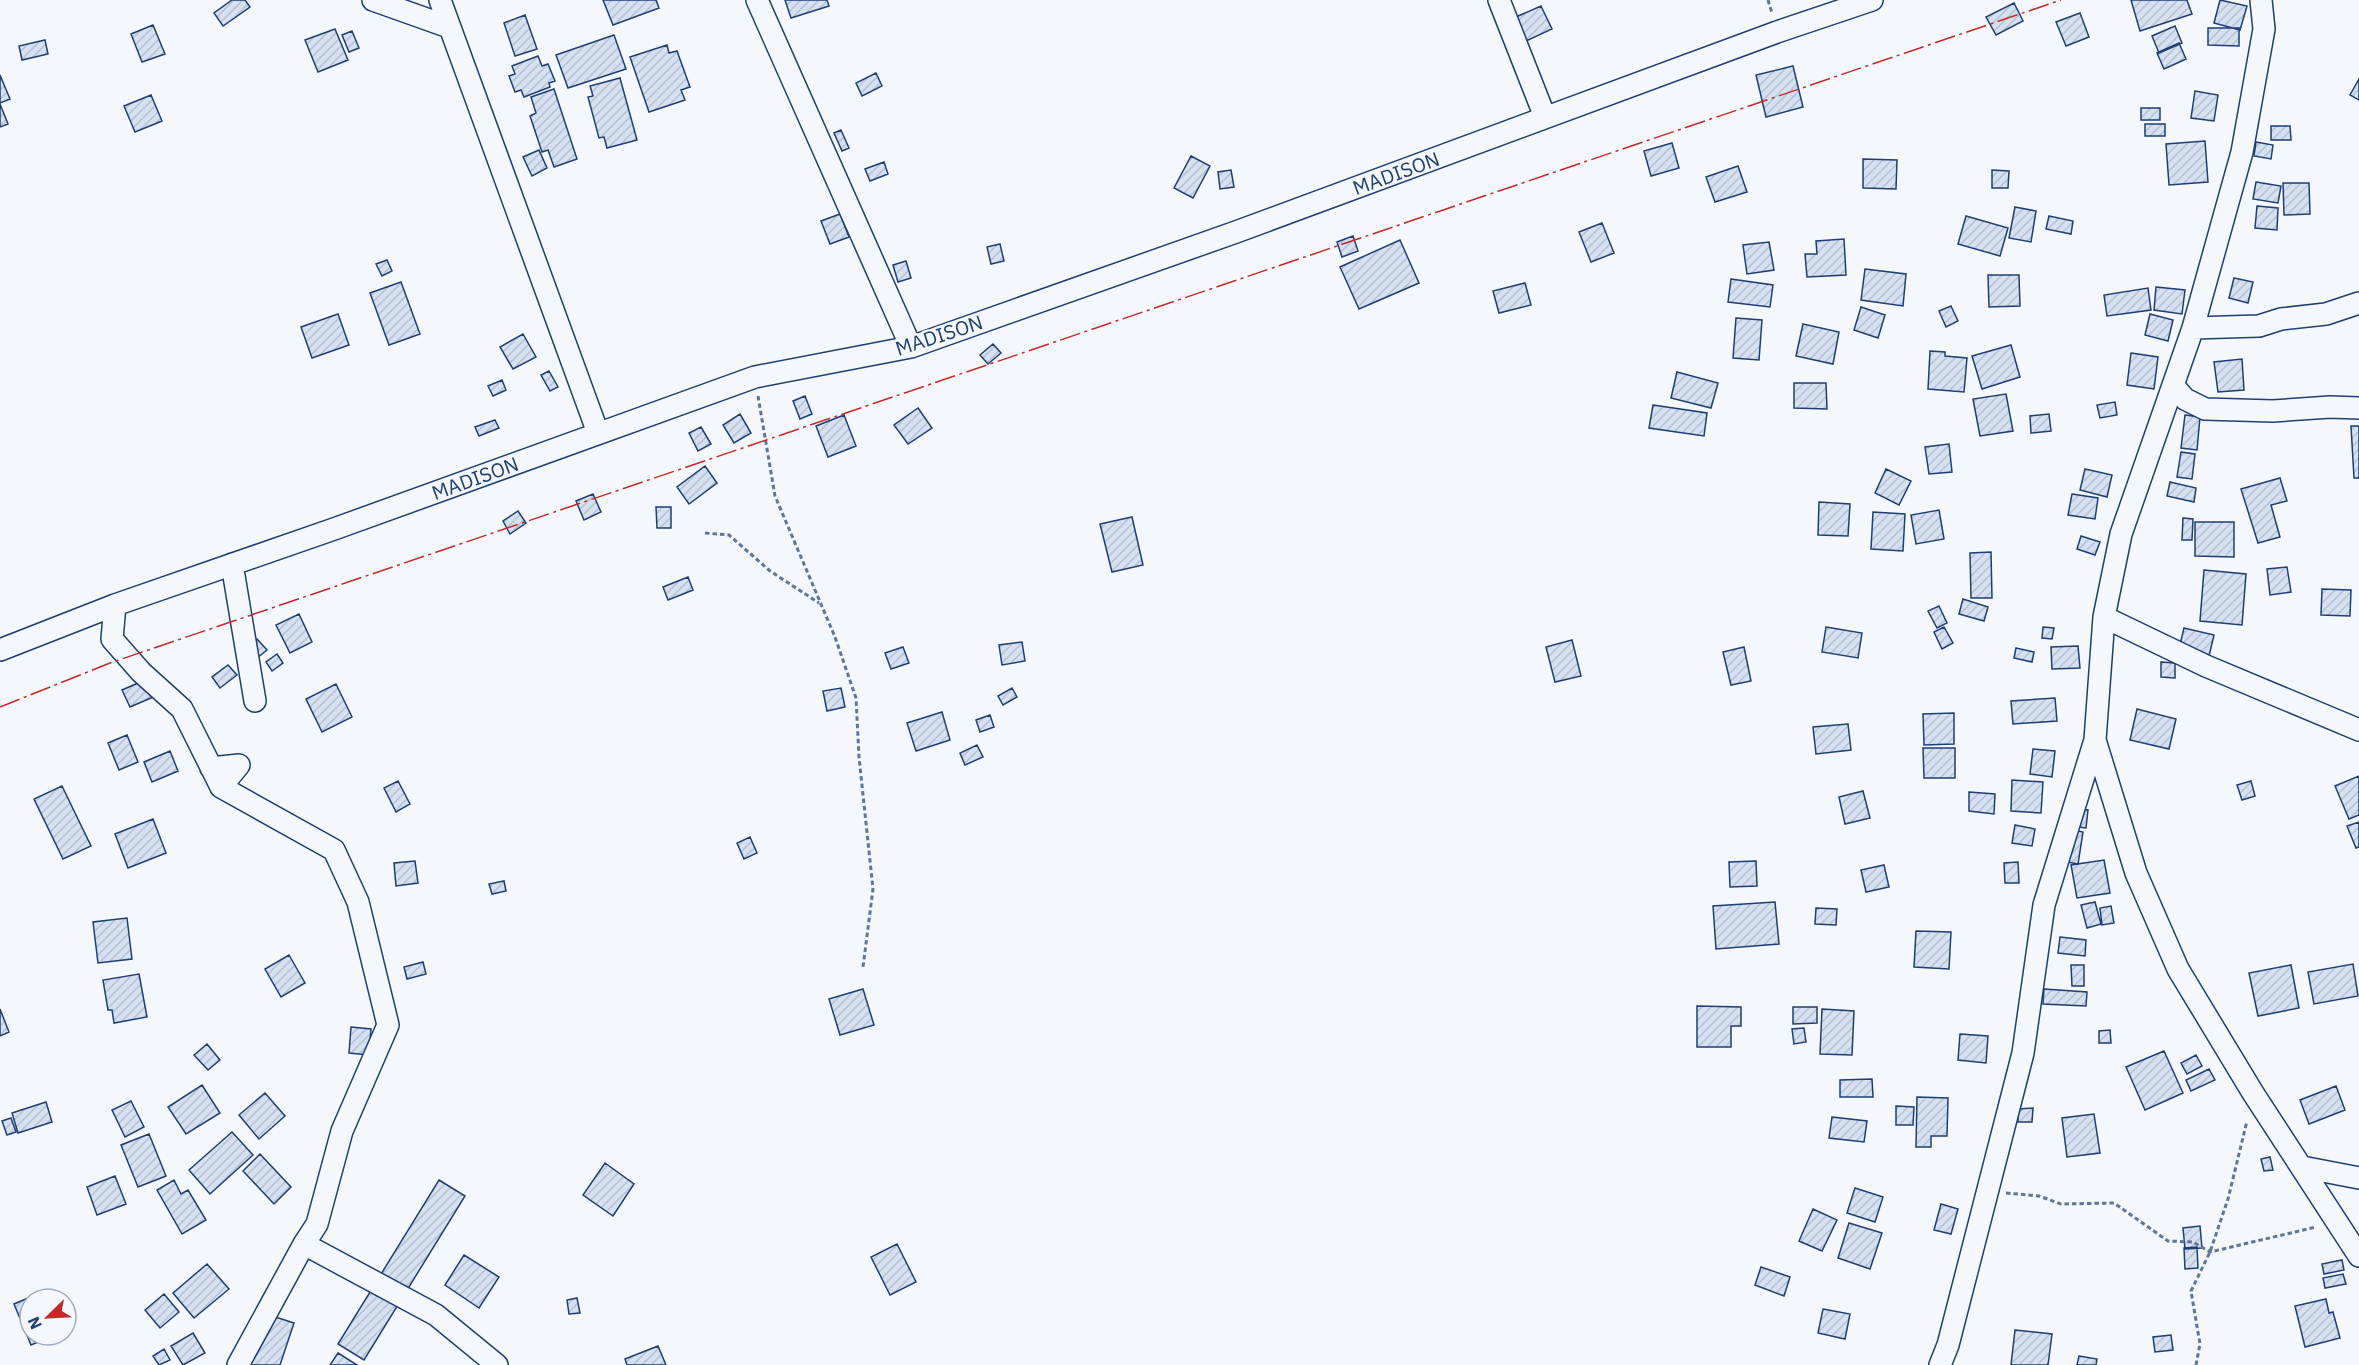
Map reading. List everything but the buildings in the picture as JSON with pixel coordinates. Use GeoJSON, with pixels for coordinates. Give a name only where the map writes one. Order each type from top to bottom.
{"type":"FeatureCollection","features":[{"type":"Feature","properties":{"kind":"street"},"geometry":{"type":"LineString","coordinates":[[374,0],[449,27]]}},
{"type":"Feature","properties":{"kind":"street"},"geometry":{"type":"LineString","coordinates":[[440,0],[598,433]]}},
{"type":"Feature","properties":{"kind":"street"},"geometry":{"type":"LineString","coordinates":[[757,0],[910,347]]}},
{"type":"Feature","properties":{"kind":"street"},"geometry":{"type":"LineString","coordinates":[[1499,0],[1545,117]]}},
{"type":"Feature","properties":{"kind":"street","name":"MADISON"},"geometry":{"type":"LineString","coordinates":[[0,650],[115,605],[755,377],[910,347],[1236,232],[1777,32],[1872,0]]}},
{"type":"Feature","properties":{"kind":"street"},"geometry":{"type":"LineString","coordinates":[[1940,1365],[1948,1345],[2023,1053],[2044,905],[2095,740],[2104,618],[2121,534],[2193,328],[2242,152],[2264,29],[2261,0]]}},
{"type":"Feature","properties":{"kind":"street"},"geometry":{"type":"LineString","coordinates":[[2193,328],[2259,326],[2281,319],[2326,314],[2359,303]]}},
{"type":"Feature","properties":{"kind":"street"},"geometry":{"type":"LineString","coordinates":[[2173,385],[2185,399],[2205,409],[2273,411],[2330,407],[2359,408]]}},
{"type":"Feature","properties":{"kind":"street"},"geometry":{"type":"LineString","coordinates":[[232,564],[255,701]]}},
{"type":"Feature","properties":{"kind":"street"},"geometry":{"type":"LineString","coordinates":[[115,605],[112,639],[141,672],[182,709],[221,788],[334,850],[358,902],[388,1025],[342,1131],[316,1224],[238,1365]]}},
{"type":"Feature","properties":{"kind":"street"},"geometry":{"type":"LineString","coordinates":[[2104,618],[2206,666],[2359,730]]}},
{"type":"Feature","properties":{"kind":"street"},"geometry":{"type":"LineString","coordinates":[[2095,740],[2136,873],[2178,969],[2253,1093],[2359,1256]]}},
{"type":"Feature","properties":{"kind":"street"},"geometry":{"type":"LineString","coordinates":[[2302,1167],[2359,1178]]}},
{"type":"Feature","properties":{"kind":"street"},"geometry":{"type":"LineString","coordinates":[[304,1244],[436,1315],[497,1365]]}},
{"type":"Feature","properties":{"kind":"path"},"geometry":{"type":"LineString","coordinates":[[755,377],[775,496],[821,604],[855,699],[873,889],[863,967]]}},
{"type":"Feature","properties":{"kind":"path"},"geometry":{"type":"LineString","coordinates":[[705,533],[729,535],[770,571],[821,604]]}},
{"type":"Feature","properties":{"kind":"path"},"geometry":{"type":"LineString","coordinates":[[2196,1365],[2200,1344],[2191,1291],[2211,1252],[2228,1198],[2253,1093]]}},
{"type":"Feature","properties":{"kind":"path"},"geometry":{"type":"LineString","coordinates":[[1988,1191],[2040,1196],[2061,1204],[2114,1203],[2168,1241],[2193,1242],[2211,1252],[2338,1222]]}},
{"type":"Feature","properties":{"kind":"power"},"geometry":{"type":"LineString","coordinates":[[0,707],[110,663],[2061,0]]}}]}
